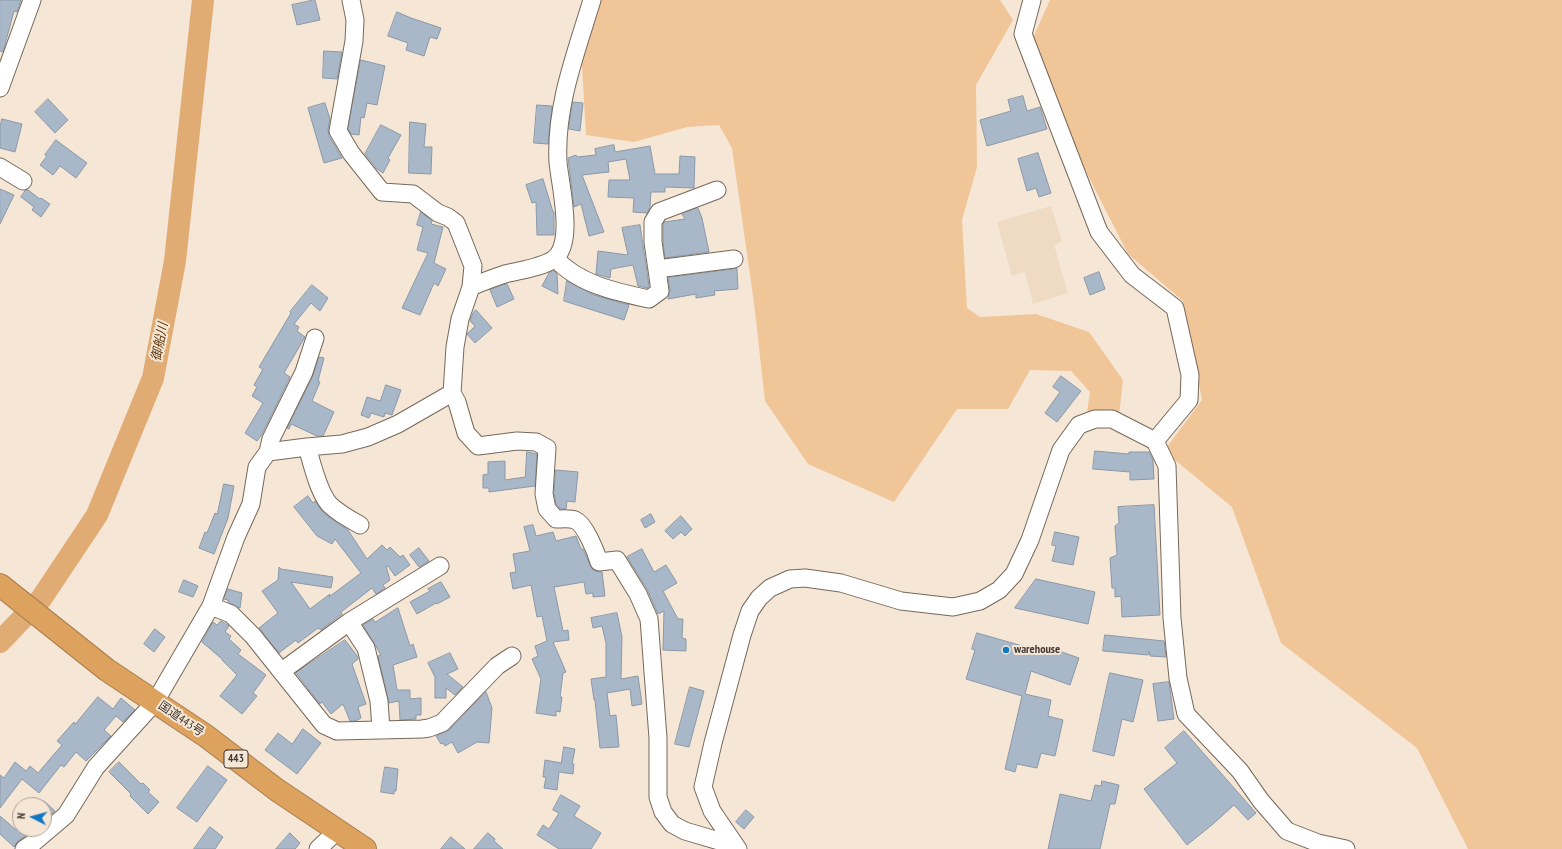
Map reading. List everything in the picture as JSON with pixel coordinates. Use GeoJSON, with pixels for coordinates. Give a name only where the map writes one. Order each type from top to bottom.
{"type":"FeatureCollection","features":[{"type":"Feature","properties":{"kind":"highway","name":"国道443号"},"geometry":{"type":"LineString","coordinates":[[0,585],[107,670],[206,736],[277,790],[365,849]]}},
{"type":"Feature","properties":{"kind":"street"},"geometry":{"type":"LineString","coordinates":[[0,88],[32,0]]}},
{"type":"Feature","properties":{"kind":"street"},"geometry":{"type":"LineString","coordinates":[[351,0],[355,20],[354,41],[338,131],[351,153],[382,192],[413,194],[438,213],[448,216],[456,223],[473,266],[471,287],[458,326],[452,393],[457,402],[466,433],[478,446],[517,441],[536,442],[547,448],[544,494],[547,510],[556,519],[575,520],[580,524],[593,547],[599,562],[617,560],[638,594],[649,619],[658,738],[658,797],[663,812],[672,824],[685,831],[737,848]]}},
{"type":"Feature","properties":{"kind":"street"},"geometry":{"type":"LineString","coordinates":[[471,287],[506,274],[532,268],[555,258],[564,243],[565,216],[558,162],[558,133],[566,85],[592,0]]}},
{"type":"Feature","properties":{"kind":"street"},"geometry":{"type":"LineString","coordinates":[[1032,0],[1023,34],[1099,232],[1132,275],[1176,308],[1190,375],[1189,400],[1154,442]]}},
{"type":"Feature","properties":{"kind":"street"},"geometry":{"type":"LineString","coordinates":[[0,167],[23,181]]}},
{"type":"Feature","properties":{"kind":"street"},"geometry":{"type":"LineString","coordinates":[[555,258],[559,264],[584,279],[604,288],[625,294],[649,298],[660,291],[653,242],[653,222],[659,212],[717,190]]}},
{"type":"Feature","properties":{"kind":"street"},"geometry":{"type":"LineString","coordinates":[[657,269],[734,259]]}},
{"type":"Feature","properties":{"kind":"street"},"geometry":{"type":"LineString","coordinates":[[24,849],[66,815],[96,766],[155,702],[211,606],[236,537],[251,504],[257,467],[268,452],[271,440],[304,372],[315,338]]}},
{"type":"Feature","properties":{"kind":"street"},"geometry":{"type":"LineString","coordinates":[[268,452],[342,444],[368,437],[398,424],[452,393]]}},
{"type":"Feature","properties":{"kind":"street"},"geometry":{"type":"LineString","coordinates":[[737,848],[712,811],[703,787],[713,743],[742,635],[750,611],[759,598],[770,588],[790,579],[805,578],[841,583],[901,601],[954,607],[980,601],[999,590],[1014,574],[1030,540],[1061,450],[1079,425],[1095,419],[1112,419],[1154,442],[1167,466],[1172,618],[1178,678],[1186,714],[1240,771],[1261,801],[1287,831],[1318,843],[1346,849]]}},
{"type":"Feature","properties":{"kind":"street"},"geometry":{"type":"LineString","coordinates":[[307,447],[316,480],[328,503],[341,514],[360,525]]}},
{"type":"Feature","properties":{"kind":"street"},"geometry":{"type":"LineString","coordinates":[[282,671],[349,622],[440,566]]}},
{"type":"Feature","properties":{"kind":"street"},"geometry":{"type":"LineString","coordinates":[[211,606],[231,614],[253,636],[324,725],[337,731],[422,729],[442,723],[497,666],[512,656]]}},
{"type":"Feature","properties":{"kind":"street"},"geometry":{"type":"LineString","coordinates":[[349,622],[366,648],[379,701],[381,729]]}},
{"type":"Feature","properties":{"kind":"street"},"geometry":{"type":"LineString","coordinates":[[318,849],[338,830]]}},
{"type":"Feature","properties":{"kind":"shaded area"},"geometry":{"type":"Polygon","coordinates":[[[582,0],[1000,0],[1013,20],[976,85],[977,167],[962,220],[967,308],[980,317],[1036,314],[1089,332],[1123,380],[1119,416],[1087,412],[1090,392],[1071,371],[1030,370],[1008,409],[957,409],[894,502],[808,464],[765,401],[754,303],[732,148],[719,125],[687,127],[634,142],[586,135],[581,48],[582,0]]]}},
{"type":"Feature","properties":{"kind":"shaded area"},"geometry":{"type":"Polygon","coordinates":[[[1050,0],[1562,0],[1562,849],[1468,849],[1417,748],[1281,643],[1232,507],[1164,451],[1202,400],[1183,301],[1128,254],[1076,152],[1032,40],[1050,0]]]}},
{"type":"Feature","properties":{"kind":"shaded area"},"geometry":{"type":"Polygon","coordinates":[[[1051,206],[1062,241],[1054,245],[1068,293],[1033,304],[1025,272],[1012,276],[997,222],[1051,206]]]}},
{"type":"Feature","properties":{"kind":"building"},"geometry":{"type":"Polygon","coordinates":[[[0,0],[21,0],[17,12],[14,11],[3,52],[0,51],[0,0]]]}},
{"type":"Feature","properties":{"kind":"building"},"geometry":{"type":"Polygon","coordinates":[[[315,0],[320,20],[297,25],[292,5],[315,0]]]}},
{"type":"Feature","properties":{"kind":"building"},"geometry":{"type":"Polygon","coordinates":[[[397,12],[441,28],[437,39],[430,37],[424,56],[406,50],[408,43],[388,36],[397,12]]]}},
{"type":"Feature","properties":{"kind":"building"},"geometry":{"type":"Polygon","coordinates":[[[324,51],[342,52],[337,79],[323,78],[324,51]]]}},
{"type":"Feature","properties":{"kind":"building"},"geometry":{"type":"Polygon","coordinates":[[[361,60],[385,66],[377,105],[367,103],[364,118],[361,117],[359,135],[351,134],[348,129],[361,60]]]}},
{"type":"Feature","properties":{"kind":"building"},"geometry":{"type":"Polygon","coordinates":[[[1023,96],[1027,111],[1040,107],[1047,129],[987,146],[980,120],[1011,111],[1008,100],[1023,96]]]}},
{"type":"Feature","properties":{"kind":"building"},"geometry":{"type":"Polygon","coordinates":[[[48,99],[68,120],[55,133],[35,112],[48,99]]]}},
{"type":"Feature","properties":{"kind":"building"},"geometry":{"type":"Polygon","coordinates":[[[573,102],[583,103],[580,131],[569,129],[573,102]]]}},
{"type":"Feature","properties":{"kind":"building"},"geometry":{"type":"Polygon","coordinates":[[[325,103],[330,119],[328,129],[329,136],[342,158],[324,163],[308,108],[325,103]]]}},
{"type":"Feature","properties":{"kind":"building"},"geometry":{"type":"Polygon","coordinates":[[[537,105],[552,106],[548,144],[534,143],[537,105]]]}},
{"type":"Feature","properties":{"kind":"building"},"geometry":{"type":"Polygon","coordinates":[[[2,119],[22,124],[15,152],[0,148],[0,128],[2,119]]]}},
{"type":"Feature","properties":{"kind":"building"},"geometry":{"type":"Polygon","coordinates":[[[410,122],[426,124],[424,147],[432,147],[431,174],[409,173],[410,122]]]}},
{"type":"Feature","properties":{"kind":"building"},"geometry":{"type":"Polygon","coordinates":[[[381,125],[401,135],[388,158],[390,160],[383,173],[377,169],[365,154],[381,125]]]}},
{"type":"Feature","properties":{"kind":"building"},"geometry":{"type":"Polygon","coordinates":[[[56,140],[87,163],[76,178],[60,166],[53,175],[40,165],[56,140]]]}},
{"type":"Feature","properties":{"kind":"building"},"geometry":{"type":"Polygon","coordinates":[[[614,145],[615,152],[650,146],[655,174],[679,174],[680,156],[695,157],[694,188],[665,187],[665,192],[651,192],[650,207],[647,213],[633,212],[634,198],[608,197],[609,180],[630,180],[626,159],[608,162],[609,172],[582,175],[604,232],[589,236],[581,204],[574,207],[568,158],[576,155],[577,157],[596,155],[595,149],[614,145]]]}},
{"type":"Feature","properties":{"kind":"building"},"geometry":{"type":"Polygon","coordinates":[[[1038,153],[1051,193],[1039,197],[1036,188],[1027,191],[1018,159],[1038,153]]]}},
{"type":"Feature","properties":{"kind":"building"},"geometry":{"type":"Polygon","coordinates":[[[543,179],[554,212],[554,235],[537,235],[536,202],[532,203],[526,185],[543,179]]]}},
{"type":"Feature","properties":{"kind":"building"},"geometry":{"type":"Polygon","coordinates":[[[0,189],[14,195],[0,224],[0,189]]]}},
{"type":"Feature","properties":{"kind":"building"},"geometry":{"type":"Polygon","coordinates":[[[26,190],[50,204],[41,217],[32,210],[34,207],[21,197],[26,190]]]}},
{"type":"Feature","properties":{"kind":"building"},"geometry":{"type":"Polygon","coordinates":[[[698,208],[702,218],[709,252],[665,258],[663,241],[664,222],[685,219],[682,214],[698,208]]]}},
{"type":"Feature","properties":{"kind":"building"},"geometry":{"type":"Polygon","coordinates":[[[421,212],[432,221],[431,224],[443,227],[434,263],[446,269],[438,286],[434,283],[420,315],[402,308],[428,253],[417,250],[423,227],[417,225],[421,212]]]}},
{"type":"Feature","properties":{"kind":"building"},"geometry":{"type":"Polygon","coordinates":[[[640,225],[649,286],[647,288],[638,286],[633,265],[611,269],[610,278],[596,274],[598,251],[628,255],[622,228],[640,225]]]}},
{"type":"Feature","properties":{"kind":"building"},"geometry":{"type":"Polygon","coordinates":[[[737,269],[738,289],[714,291],[715,295],[696,298],[696,294],[668,299],[670,290],[668,278],[737,269]]]}},
{"type":"Feature","properties":{"kind":"building"},"geometry":{"type":"Polygon","coordinates":[[[554,271],[557,274],[558,294],[542,286],[549,273],[554,271]]]}},
{"type":"Feature","properties":{"kind":"building"},"geometry":{"type":"Polygon","coordinates":[[[1099,272],[1105,289],[1090,295],[1084,278],[1099,272]]]}},
{"type":"Feature","properties":{"kind":"building"},"geometry":{"type":"Polygon","coordinates":[[[567,281],[594,295],[629,305],[624,320],[564,301],[567,281]]]}},
{"type":"Feature","properties":{"kind":"building"},"geometry":{"type":"Polygon","coordinates":[[[507,284],[514,299],[497,307],[490,290],[507,284]]]}},
{"type":"Feature","properties":{"kind":"building"},"geometry":{"type":"Polygon","coordinates":[[[312,285],[328,298],[320,311],[311,303],[294,324],[299,327],[297,331],[305,337],[284,373],[290,377],[261,436],[257,441],[245,433],[263,403],[252,396],[257,387],[254,385],[263,369],[259,367],[291,313],[290,312],[312,285]]]}},
{"type":"Feature","properties":{"kind":"building"},"geometry":{"type":"Polygon","coordinates":[[[476,310],[492,328],[475,343],[467,334],[475,326],[470,321],[476,310]]]}},
{"type":"Feature","properties":{"kind":"building"},"geometry":{"type":"Polygon","coordinates":[[[319,357],[324,358],[318,381],[320,382],[312,401],[334,412],[323,436],[317,436],[291,424],[289,429],[287,428],[313,376],[319,357]]]}},
{"type":"Feature","properties":{"kind":"building"},"geometry":{"type":"Polygon","coordinates":[[[1061,376],[1081,391],[1057,422],[1045,413],[1060,392],[1053,387],[1061,376]]]}},
{"type":"Feature","properties":{"kind":"building"},"geometry":{"type":"Polygon","coordinates":[[[386,385],[401,390],[392,415],[385,413],[384,417],[371,413],[369,418],[361,415],[367,397],[380,401],[386,385]]]}},
{"type":"Feature","properties":{"kind":"building"},"geometry":{"type":"Polygon","coordinates":[[[1095,451],[1129,454],[1129,452],[1149,452],[1153,460],[1154,479],[1130,480],[1130,472],[1093,469],[1095,451]]]}},
{"type":"Feature","properties":{"kind":"building"},"geometry":{"type":"Polygon","coordinates":[[[527,452],[537,454],[535,486],[489,492],[489,488],[483,488],[483,475],[488,474],[488,462],[505,461],[505,480],[525,477],[527,452]]]}},
{"type":"Feature","properties":{"kind":"building"},"geometry":{"type":"Polygon","coordinates":[[[556,470],[578,472],[575,502],[567,501],[566,509],[560,509],[556,504],[554,493],[556,470]]]}},
{"type":"Feature","properties":{"kind":"building"},"geometry":{"type":"Polygon","coordinates":[[[224,484],[234,486],[228,518],[214,554],[199,548],[215,513],[217,514],[224,484]]]}},
{"type":"Feature","properties":{"kind":"building"},"geometry":{"type":"Polygon","coordinates":[[[308,496],[313,503],[315,501],[321,510],[330,518],[348,530],[367,559],[382,545],[387,550],[390,547],[400,557],[403,555],[410,565],[395,576],[388,566],[386,566],[390,580],[383,585],[385,588],[376,594],[372,588],[321,630],[318,628],[298,643],[296,640],[279,653],[259,628],[278,613],[262,591],[278,580],[279,567],[281,569],[333,577],[331,588],[291,582],[310,609],[361,573],[335,539],[332,544],[317,536],[294,507],[308,496]]]}},
{"type":"Feature","properties":{"kind":"building"},"geometry":{"type":"Polygon","coordinates":[[[1154,505],[1160,615],[1122,617],[1121,596],[1115,597],[1115,588],[1112,588],[1110,558],[1117,555],[1115,526],[1119,523],[1118,507],[1154,505]]]}},
{"type":"Feature","properties":{"kind":"building"},"geometry":{"type":"Polygon","coordinates":[[[651,514],[655,522],[645,528],[641,520],[651,514]]]}},
{"type":"Feature","properties":{"kind":"building"},"geometry":{"type":"Polygon","coordinates":[[[681,516],[692,529],[685,536],[681,532],[673,539],[665,531],[681,516]]]}},
{"type":"Feature","properties":{"kind":"building"},"geometry":{"type":"Polygon","coordinates":[[[533,525],[536,536],[553,532],[556,541],[576,536],[592,569],[602,572],[605,596],[593,597],[593,593],[586,594],[584,582],[554,587],[563,631],[568,630],[569,640],[553,642],[566,672],[563,673],[560,712],[556,711],[556,716],[536,713],[541,679],[532,659],[538,656],[535,646],[547,641],[542,616],[537,617],[531,585],[513,589],[510,573],[516,572],[513,554],[530,551],[524,527],[533,525]]]}},
{"type":"Feature","properties":{"kind":"building"},"geometry":{"type":"Polygon","coordinates":[[[1055,532],[1079,537],[1073,565],[1052,561],[1056,546],[1052,545],[1055,532]]]}},
{"type":"Feature","properties":{"kind":"building"},"geometry":{"type":"Polygon","coordinates":[[[419,548],[429,561],[419,567],[410,555],[419,548]]]}},
{"type":"Feature","properties":{"kind":"building"},"geometry":{"type":"Polygon","coordinates":[[[642,549],[654,572],[666,565],[677,583],[663,591],[678,619],[683,619],[682,638],[686,639],[686,651],[663,650],[664,611],[658,614],[647,589],[627,557],[642,549]]]}},
{"type":"Feature","properties":{"kind":"building"},"geometry":{"type":"Polygon","coordinates":[[[1036,579],[1095,592],[1088,624],[1015,608],[1036,579]]]}},
{"type":"Feature","properties":{"kind":"building"},"geometry":{"type":"Polygon","coordinates":[[[184,580],[198,586],[193,597],[179,592],[184,580]]]}},
{"type":"Feature","properties":{"kind":"building"},"geometry":{"type":"Polygon","coordinates":[[[441,582],[450,597],[417,614],[410,602],[430,591],[428,589],[441,582]]]}},
{"type":"Feature","properties":{"kind":"building"},"geometry":{"type":"Polygon","coordinates":[[[228,589],[242,593],[240,608],[224,599],[228,589]]]}},
{"type":"Feature","properties":{"kind":"building"},"geometry":{"type":"Polygon","coordinates":[[[398,608],[410,646],[413,644],[417,657],[393,665],[397,690],[410,690],[410,699],[421,698],[421,715],[416,715],[416,719],[400,720],[399,701],[389,703],[378,656],[381,655],[363,625],[373,619],[375,622],[398,608]]]}},
{"type":"Feature","properties":{"kind":"building"},"geometry":{"type":"Polygon","coordinates":[[[617,613],[622,637],[621,679],[638,676],[642,704],[632,706],[630,689],[607,693],[610,716],[616,715],[619,747],[600,748],[595,700],[591,679],[606,677],[606,643],[602,626],[593,628],[591,618],[617,613]]]}},
{"type":"Feature","properties":{"kind":"building"},"geometry":{"type":"Polygon","coordinates":[[[221,621],[229,626],[225,632],[231,636],[229,639],[241,650],[238,654],[266,675],[253,693],[257,696],[242,714],[220,696],[237,675],[223,660],[202,642],[213,622],[217,625],[221,621]]]}},
{"type":"Feature","properties":{"kind":"building"},"geometry":{"type":"Polygon","coordinates":[[[155,629],[165,637],[154,652],[144,644],[155,629]]]}},
{"type":"Feature","properties":{"kind":"building"},"geometry":{"type":"Polygon","coordinates":[[[977,633],[1051,654],[1053,649],[1079,658],[1070,685],[1031,671],[1025,694],[1051,700],[1048,716],[1063,720],[1055,756],[1041,753],[1037,768],[1017,764],[1015,772],[1005,769],[1022,696],[966,679],[975,650],[972,649],[977,633]]]}},
{"type":"Feature","properties":{"kind":"building"},"geometry":{"type":"Polygon","coordinates":[[[1105,635],[1164,641],[1166,657],[1150,656],[1149,651],[1148,655],[1103,651],[1105,635]]]}},
{"type":"Feature","properties":{"kind":"building"},"geometry":{"type":"Polygon","coordinates":[[[345,640],[358,657],[358,659],[352,664],[366,704],[358,707],[361,718],[356,721],[350,721],[343,704],[331,714],[322,702],[320,704],[296,673],[345,640]]]}},
{"type":"Feature","properties":{"kind":"building"},"geometry":{"type":"Polygon","coordinates":[[[450,653],[458,669],[447,674],[463,687],[455,695],[446,688],[446,698],[435,698],[435,677],[428,663],[450,653]]]}},
{"type":"Feature","properties":{"kind":"building"},"geometry":{"type":"Polygon","coordinates":[[[1110,673],[1143,680],[1133,722],[1122,719],[1114,756],[1093,751],[1110,673]]]}},
{"type":"Feature","properties":{"kind":"building"},"geometry":{"type":"Polygon","coordinates":[[[1169,682],[1174,719],[1158,721],[1153,684],[1169,682]]]}},
{"type":"Feature","properties":{"kind":"building"},"geometry":{"type":"Polygon","coordinates":[[[690,687],[704,691],[689,747],[675,744],[690,687]]]}},
{"type":"Feature","properties":{"kind":"building"},"geometry":{"type":"Polygon","coordinates":[[[486,692],[492,708],[489,743],[477,742],[458,753],[452,742],[445,746],[443,743],[441,744],[436,736],[449,730],[486,692]]]}},
{"type":"Feature","properties":{"kind":"building"},"geometry":{"type":"Polygon","coordinates":[[[98,697],[113,709],[121,698],[135,710],[123,722],[116,716],[104,730],[111,736],[86,761],[76,752],[64,767],[61,765],[39,793],[22,779],[0,808],[0,775],[4,778],[15,762],[26,771],[30,766],[38,773],[62,745],[57,741],[74,722],[75,724],[98,697]]]}},
{"type":"Feature","properties":{"kind":"building"},"geometry":{"type":"Polygon","coordinates":[[[303,729],[321,743],[297,774],[265,750],[278,733],[292,744],[303,729]]]}},
{"type":"Feature","properties":{"kind":"building"},"geometry":{"type":"Polygon","coordinates":[[[1184,731],[1256,813],[1248,820],[1234,805],[1187,845],[1144,789],[1177,763],[1165,748],[1184,731]]]}},
{"type":"Feature","properties":{"kind":"building"},"geometry":{"type":"Polygon","coordinates":[[[564,747],[575,749],[572,764],[574,764],[573,774],[559,772],[557,790],[544,788],[546,777],[543,777],[545,760],[561,763],[564,747]]]}},
{"type":"Feature","properties":{"kind":"building"},"geometry":{"type":"Polygon","coordinates":[[[119,762],[141,784],[143,783],[150,790],[148,792],[159,802],[148,814],[109,772],[119,762]]]}},
{"type":"Feature","properties":{"kind":"building"},"geometry":{"type":"Polygon","coordinates":[[[208,766],[227,780],[197,822],[177,808],[208,766]]]}},
{"type":"Feature","properties":{"kind":"building"},"geometry":{"type":"Polygon","coordinates":[[[385,767],[398,769],[396,791],[394,791],[394,794],[381,792],[385,767]]]}},
{"type":"Feature","properties":{"kind":"building"},"geometry":{"type":"Polygon","coordinates":[[[1102,781],[1119,785],[1115,804],[1110,804],[1100,849],[1048,849],[1060,794],[1091,801],[1095,785],[1101,786],[1102,781]]]}},
{"type":"Feature","properties":{"kind":"building"},"geometry":{"type":"Polygon","coordinates":[[[561,795],[580,806],[574,816],[601,833],[591,849],[559,849],[537,835],[543,825],[549,829],[559,813],[553,810],[561,795]]]}},
{"type":"Feature","properties":{"kind":"building"},"geometry":{"type":"Polygon","coordinates":[[[746,810],[754,817],[744,829],[736,822],[746,810]]]}},
{"type":"Feature","properties":{"kind":"building"},"geometry":{"type":"Polygon","coordinates":[[[0,816],[12,826],[12,837],[24,837],[18,841],[14,847],[0,834],[0,816]]]}},
{"type":"Feature","properties":{"kind":"building"},"geometry":{"type":"Polygon","coordinates":[[[210,827],[223,837],[215,849],[194,849],[210,827]]]}},
{"type":"Feature","properties":{"kind":"building"},"geometry":{"type":"Polygon","coordinates":[[[290,833],[300,843],[295,849],[276,849],[290,833]]]}},
{"type":"Feature","properties":{"kind":"building"},"geometry":{"type":"Polygon","coordinates":[[[488,833],[495,839],[494,841],[503,849],[474,849],[488,833]]]}},
{"type":"Feature","properties":{"kind":"building"},"geometry":{"type":"Polygon","coordinates":[[[451,837],[465,849],[441,849],[451,837]]]}},
{"type":"Feature","properties":{"kind":"waterway","name":"御船川"},"geometry":{"type":"LineString","coordinates":[[0,642],[41,599],[97,515],[153,378],[175,261],[203,0]]}},
{"type":"Feature","properties":{"kind":"place","name":"warehouse"},"geometry":{"type":"Point","coordinates":[1006,650]}}]}
